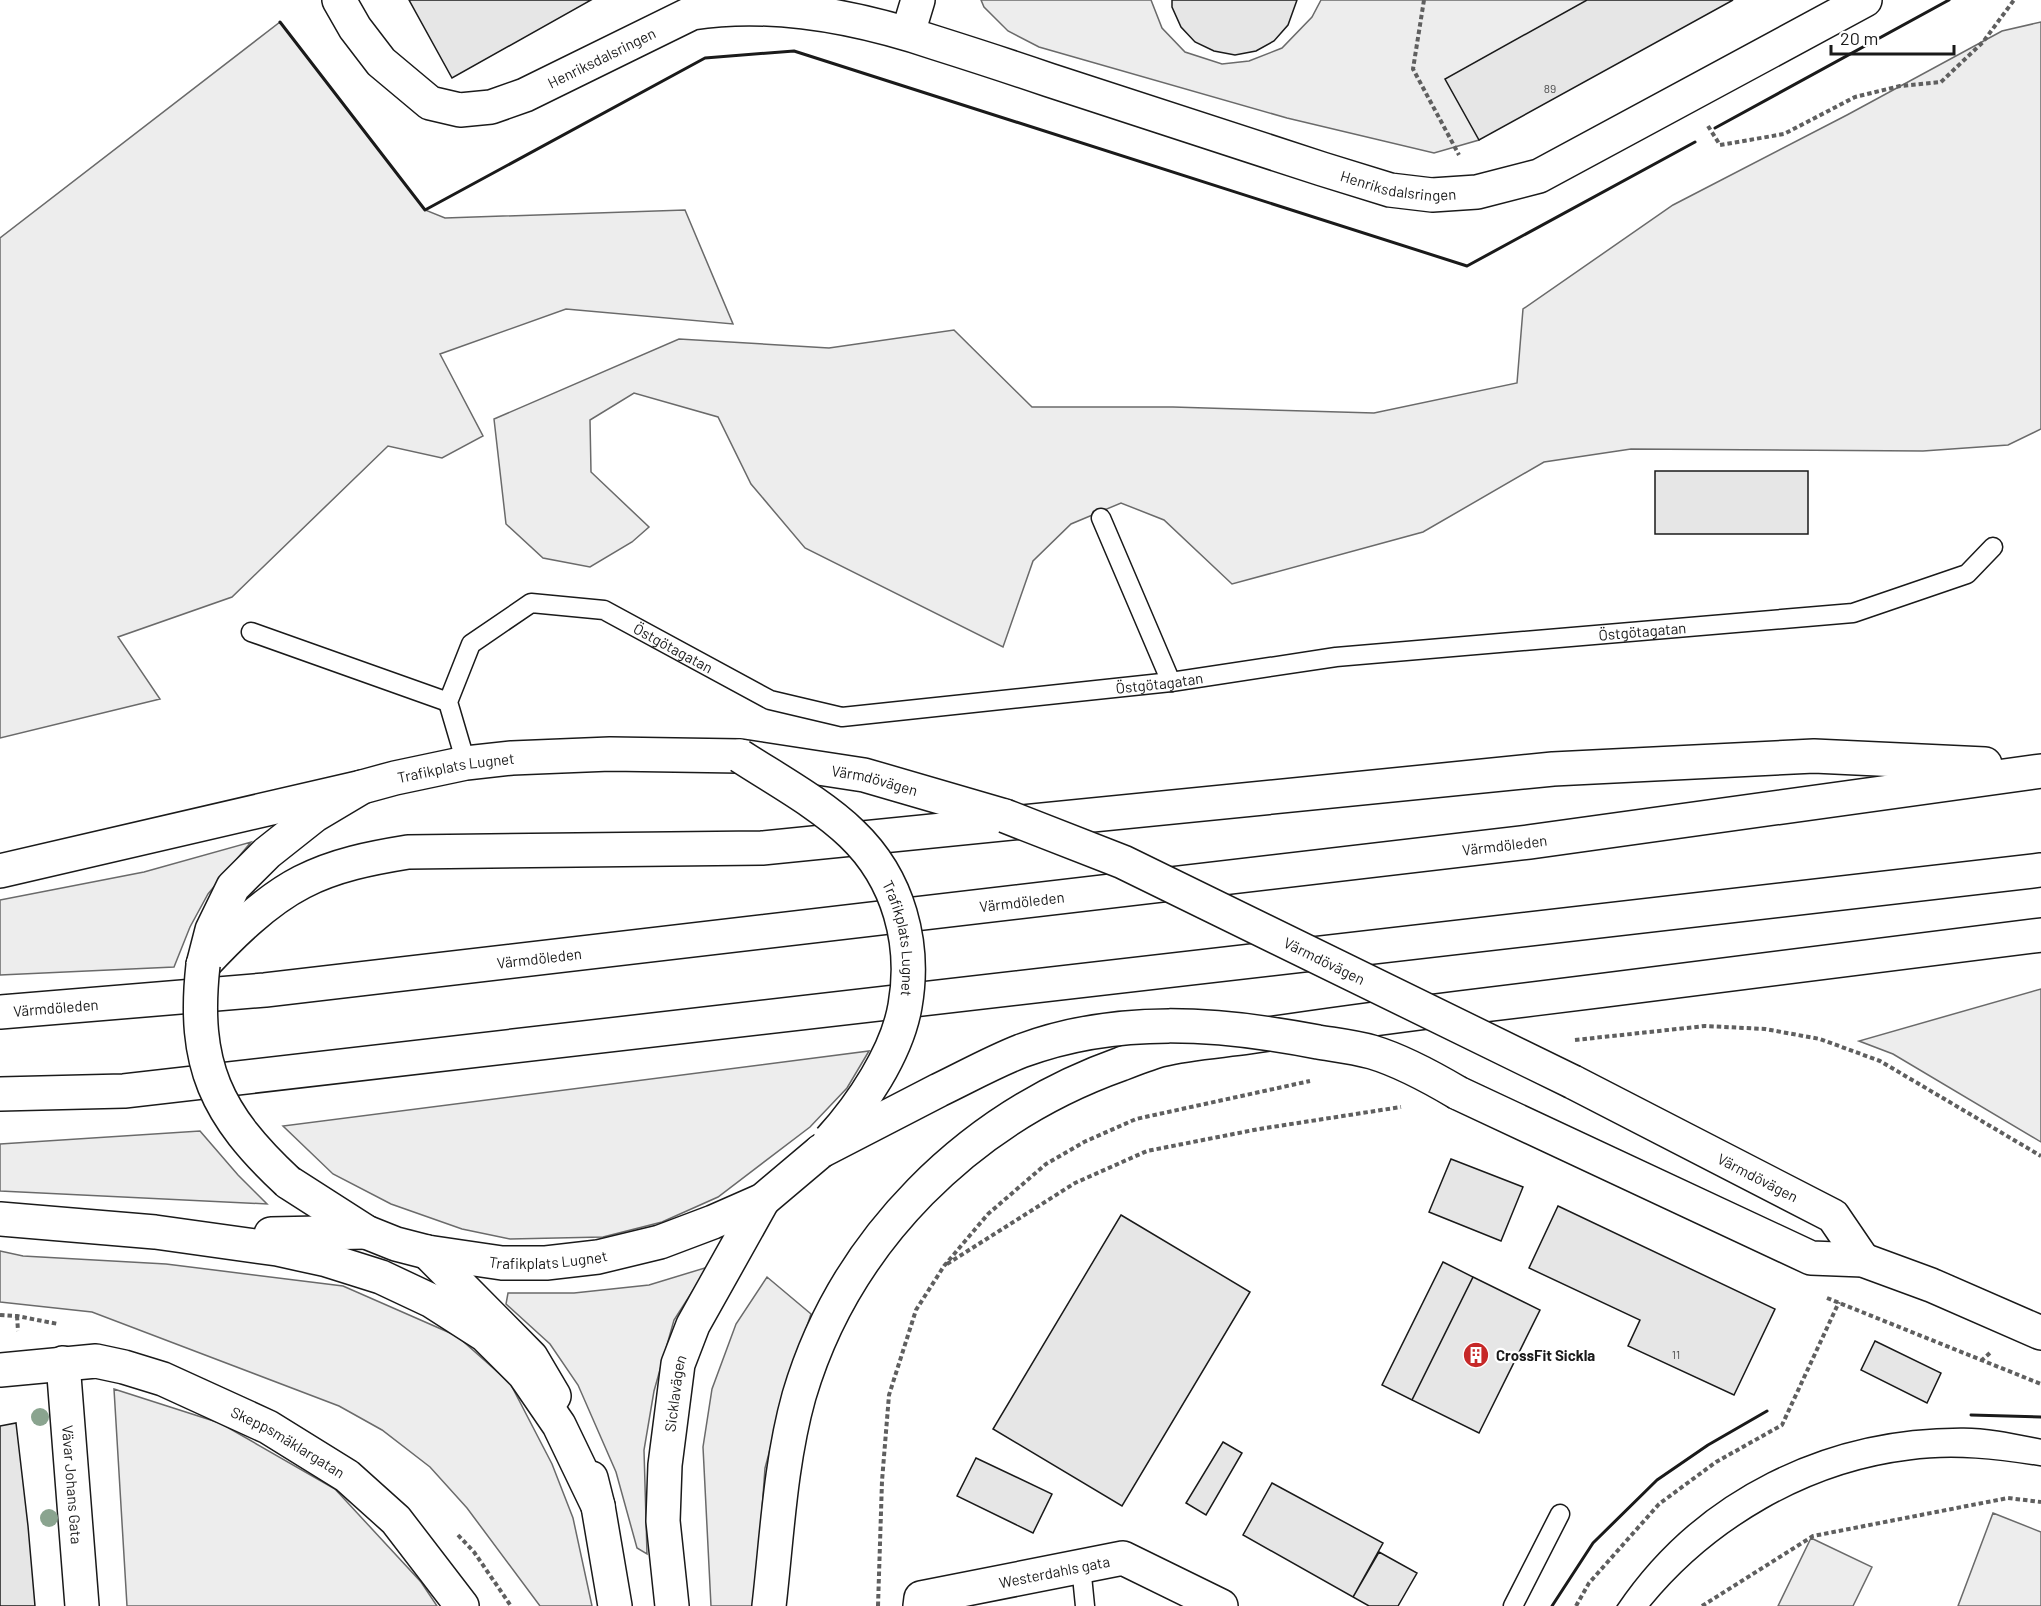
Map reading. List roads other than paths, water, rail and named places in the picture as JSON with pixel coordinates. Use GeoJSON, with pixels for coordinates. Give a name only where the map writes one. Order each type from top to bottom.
{"type":"FeatureCollection","features":[{"type":"Feature","properties":{"kind":"main road","name":"Henriksdalsringen"},"geometry":{"type":"LineString","coordinates":[[339,0],[355,28],[381,62],[430,103],[460,110],[491,107],[525,95],[692,13],[714,7],[746,3],[823,9],[908,33],[1390,190],[1432,195],[1477,192],[1539,176],[1866,0]]}},
{"type":"Feature","properties":{"kind":"main road"},"geometry":{"type":"LineString","coordinates":[[908,33],[918,0]]}},
{"type":"Feature","properties":{"kind":"main road","name":"Trafikplats Lugnet"},"geometry":{"type":"LineString","coordinates":[[609,754],[740,756],[853,835],[884,875],[894,893],[902,914],[908,944],[905,1007],[888,1055],[867,1094],[848,1121],[821,1151],[763,1200],[660,1242],[598,1257],[546,1263],[502,1263],[427,1252],[396,1244],[366,1232],[288,1182],[256,1150],[231,1119],[208,1070],[202,1044],[200,1015],[203,965],[212,930],[232,887],[267,853],[315,815],[362,787],[395,777],[466,763],[512,758],[609,754]]}},
{"type":"Feature","properties":{"kind":"main road","name":"Värmdövägen"},"geometry":{"type":"LineString","coordinates":[[740,756],[864,776],[1005,816],[1123,862],[1573,1082],[1833,1216],[1863,1260]]}},
{"type":"Feature","properties":{"kind":"main road"},"geometry":{"type":"LineString","coordinates":[[203,965],[231,935],[300,883],[353,862],[408,852],[762,848],[1553,769],[1814,756],[2041,766]]}},
{"type":"Feature","properties":{"kind":"main road","name":"Värmdöleden"},"geometry":{"type":"LineString","coordinates":[[0,1012],[265,990],[1411,856],[1529,842],[2041,771]]}},
{"type":"Feature","properties":{"kind":"main road"},"geometry":{"type":"LineString","coordinates":[[0,871],[362,787]]}},
{"type":"Feature","properties":{"kind":"main road"},"geometry":{"type":"LineString","coordinates":[[0,1094],[124,1091],[2041,870]]}},
{"type":"Feature","properties":{"kind":"main road"},"geometry":{"type":"LineString","coordinates":[[769,1606],[788,1445],[799,1397],[831,1314],[856,1270],[879,1237],[921,1191],[978,1139],[1037,1101],[1094,1074],[1161,1050],[1335,1024],[2041,935]]}},
{"type":"Feature","properties":{"kind":"main road"},"geometry":{"type":"LineString","coordinates":[[821,1151],[976,1071],[1021,1051],[1067,1037],[1117,1028],[1163,1026],[1230,1028],[1372,1052],[1420,1071],[1458,1093],[1811,1258],[1863,1260],[1931,1285],[2041,1333]]}},
{"type":"Feature","properties":{"kind":"main road","name":"Sicklavägen"},"geometry":{"type":"LineString","coordinates":[[672,1606],[663,1521],[665,1465],[678,1364],[693,1325],[763,1200]]}},
{"type":"Feature","properties":{"kind":"main road"},"geometry":{"type":"LineString","coordinates":[[0,1218],[155,1232],[277,1249],[327,1260],[381,1277],[432,1301],[485,1335],[524,1374],[559,1425],[598,1506]]}},
{"type":"Feature","properties":{"kind":"main road"},"geometry":{"type":"LineString","coordinates":[[155,1232],[300,1234],[366,1232]]}},
{"type":"Feature","properties":{"kind":"main road"},"geometry":{"type":"LineString","coordinates":[[427,1252],[531,1357],[582,1445],[598,1506],[615,1606]]}},
{"type":"Feature","properties":{"kind":"main road","name":"Skeppsmäklargatan"},"geometry":{"type":"LineString","coordinates":[[0,1370],[96,1361],[163,1379],[268,1427],[346,1476],[396,1520],[462,1606]]}},
{"type":"Feature","properties":{"kind":"main road","name":"Vävar Johans Gata"},"geometry":{"type":"LineString","coordinates":[[63,1363],[82,1606]]}},
{"type":"Feature","properties":{"kind":"main road","name":"Westerdahls gata"},"geometry":{"type":"LineString","coordinates":[[920,1606],[921,1598],[1122,1558],[1221,1606]]}},
{"type":"Feature","properties":{"kind":"lane"},"geometry":{"type":"LineString","coordinates":[[1101,518],[1171,682]]}},
{"type":"Feature","properties":{"kind":"lane","name":"Östgötagatan"},"geometry":{"type":"LineString","coordinates":[[448,702],[471,644],[531,603],[604,610],[770,700],[842,717],[1171,682],[1336,657],[1853,613],[1967,574],[1993,547]]}},
{"type":"Feature","properties":{"kind":"lane"},"geometry":{"type":"LineString","coordinates":[[251,632],[448,702],[466,763]]}},
{"type":"Feature","properties":{"kind":"lane"},"geometry":{"type":"LineString","coordinates":[[1513,1606],[1560,1514]]}},
{"type":"Feature","properties":{"kind":"lane"},"geometry":{"type":"LineString","coordinates":[[1081,1566],[1085,1606]]}},
{"type":"Feature","properties":{"kind":"tram line"},"geometry":{"type":"LineString","coordinates":[[1617,1606],[1649,1565],[1685,1529],[1725,1498],[1768,1473],[1814,1453],[1863,1439],[1913,1431],[1974,1428],[2041,1439]]}},
{"type":"Feature","properties":{"kind":"tram line"},"geometry":{"type":"LineString","coordinates":[[1650,1606],[1703,1552],[1734,1529],[1766,1508],[1836,1477],[1872,1467],[1943,1457],[2008,1461],[2041,1466]]}},
{"type":"Feature","properties":{"kind":"place","name":"CrossFit Sickla"},"geometry":{"type":"Point","coordinates":[1476,1355]}}]}
